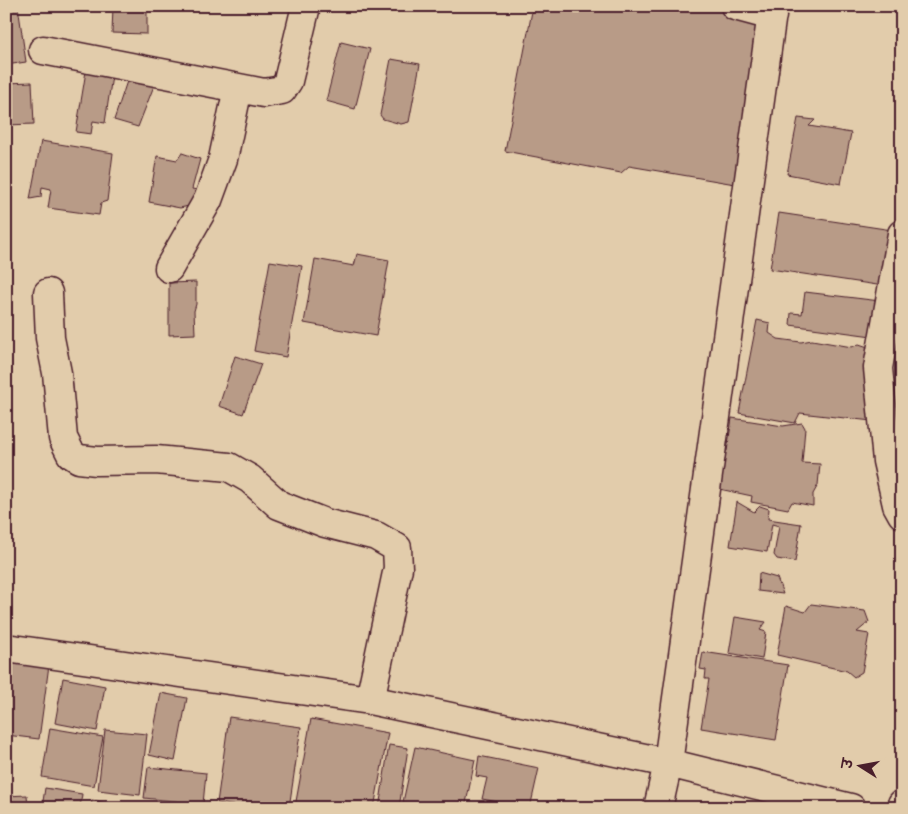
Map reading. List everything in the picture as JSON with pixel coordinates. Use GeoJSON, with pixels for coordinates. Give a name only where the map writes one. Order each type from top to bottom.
{"type":"FeatureCollection","features":[{"type":"Feature","properties":{"kind":"street"},"geometry":{"type":"LineString","coordinates":[[43,50],[264,93],[282,90],[288,81],[306,6]]}},
{"type":"Feature","properties":{"kind":"street"},"geometry":{"type":"LineString","coordinates":[[658,808],[668,762],[773,11],[735,6]]}},
{"type":"Feature","properties":{"kind":"street"},"geometry":{"type":"LineString","coordinates":[[169,268],[208,200],[223,159],[238,88]]}},
{"type":"Feature","properties":{"kind":"street"},"geometry":{"type":"LineString","coordinates":[[902,234],[878,368],[887,462],[897,506],[902,514]]}},
{"type":"Feature","properties":{"kind":"street"},"geometry":{"type":"LineString","coordinates":[[48,293],[50,338],[57,372],[64,438],[71,454],[79,459],[97,461],[156,460],[228,467],[250,479],[279,505],[325,523],[376,536],[397,548],[398,568],[370,700]]}},
{"type":"Feature","properties":{"kind":"street"},"geometry":{"type":"LineString","coordinates":[[6,648],[370,700],[668,762],[851,808]]}},
{"type":"Feature","properties":{"kind":"street"},"geometry":{"type":"LineString","coordinates":[[901,808],[902,804]]}},
{"type":"Feature","properties":{"kind":"building"},"geometry":{"type":"Polygon","coordinates":[[[18,6],[26,62],[6,65],[6,7],[18,6]]]}},
{"type":"Feature","properties":{"kind":"building"},"geometry":{"type":"Polygon","coordinates":[[[113,6],[147,6],[147,34],[112,33],[113,6]]]}},
{"type":"Feature","properties":{"kind":"building"},"geometry":{"type":"Polygon","coordinates":[[[533,6],[711,6],[759,15],[735,184],[629,166],[621,173],[505,151],[533,6]]]}},
{"type":"Feature","properties":{"kind":"building"},"geometry":{"type":"Polygon","coordinates":[[[341,42],[370,49],[355,109],[326,101],[341,42]]]}},
{"type":"Feature","properties":{"kind":"building"},"geometry":{"type":"Polygon","coordinates":[[[391,59],[420,64],[409,122],[401,124],[383,119],[380,115],[391,59]]]}},
{"type":"Feature","properties":{"kind":"building"},"geometry":{"type":"Polygon","coordinates":[[[87,65],[113,69],[105,123],[93,121],[91,134],[76,132],[87,65]]]}},
{"type":"Feature","properties":{"kind":"building"},"geometry":{"type":"Polygon","coordinates":[[[131,69],[157,78],[138,127],[114,120],[131,69]]]}},
{"type":"Feature","properties":{"kind":"building"},"geometry":{"type":"Polygon","coordinates":[[[32,82],[34,124],[6,125],[6,83],[32,82]]]}},
{"type":"Feature","properties":{"kind":"building"},"geometry":{"type":"Polygon","coordinates":[[[798,118],[815,120],[809,126],[851,133],[841,184],[787,174],[798,118]]]}},
{"type":"Feature","properties":{"kind":"building"},"geometry":{"type":"Polygon","coordinates":[[[41,141],[113,153],[107,201],[101,203],[99,215],[48,208],[51,189],[42,187],[41,197],[30,199],[41,141]]]}},
{"type":"Feature","properties":{"kind":"building"},"geometry":{"type":"Polygon","coordinates":[[[182,153],[200,159],[192,189],[197,190],[193,205],[180,208],[149,202],[157,156],[177,160],[182,153]]]}},
{"type":"Feature","properties":{"kind":"building"},"geometry":{"type":"Polygon","coordinates":[[[779,213],[892,230],[884,286],[770,269],[779,213]]]}},
{"type":"Feature","properties":{"kind":"building"},"geometry":{"type":"Polygon","coordinates":[[[357,254],[389,260],[376,336],[304,323],[315,259],[354,266],[357,254]]]}},
{"type":"Feature","properties":{"kind":"building"},"geometry":{"type":"Polygon","coordinates":[[[270,261],[302,266],[286,357],[254,351],[270,261]]]}},
{"type":"Feature","properties":{"kind":"building"},"geometry":{"type":"Polygon","coordinates":[[[196,282],[195,334],[169,335],[169,283],[196,282]]]}},
{"type":"Feature","properties":{"kind":"building"},"geometry":{"type":"Polygon","coordinates":[[[805,292],[880,301],[872,336],[790,325],[791,313],[802,314],[805,292]]]}},
{"type":"Feature","properties":{"kind":"building"},"geometry":{"type":"Polygon","coordinates":[[[757,320],[770,323],[769,333],[778,339],[801,342],[812,340],[852,347],[859,344],[874,349],[872,421],[800,413],[795,423],[739,413],[757,320]]]}},
{"type":"Feature","properties":{"kind":"building"},"geometry":{"type":"Polygon","coordinates":[[[235,356],[261,364],[243,414],[219,406],[235,356]]]}},
{"type":"Feature","properties":{"kind":"building"},"geometry":{"type":"Polygon","coordinates":[[[732,418],[783,426],[802,423],[805,428],[802,463],[820,464],[818,485],[813,494],[813,506],[792,502],[788,509],[751,502],[752,496],[710,487],[717,456],[727,451],[732,418]]]}},
{"type":"Feature","properties":{"kind":"building"},"geometry":{"type":"Polygon","coordinates":[[[737,502],[754,512],[760,506],[769,509],[768,519],[801,524],[795,562],[777,559],[774,555],[779,526],[772,524],[767,552],[730,546],[737,502]]]}},
{"type":"Feature","properties":{"kind":"building"},"geometry":{"type":"Polygon","coordinates":[[[759,573],[777,578],[783,594],[758,591],[759,573]]]}},
{"type":"Feature","properties":{"kind":"building"},"geometry":{"type":"Polygon","coordinates":[[[811,604],[865,611],[869,622],[857,632],[869,634],[862,672],[854,677],[847,671],[777,655],[786,606],[805,612],[811,604]]]}},
{"type":"Feature","properties":{"kind":"building"},"geometry":{"type":"Polygon","coordinates":[[[735,617],[766,622],[760,630],[766,632],[762,659],[729,653],[735,617]]]}},
{"type":"Feature","properties":{"kind":"building"},"geometry":{"type":"Polygon","coordinates":[[[703,652],[788,665],[776,740],[701,728],[709,679],[705,679],[706,670],[700,669],[703,652]]]}},
{"type":"Feature","properties":{"kind":"building"},"geometry":{"type":"Polygon","coordinates":[[[6,659],[49,665],[39,739],[6,735],[6,659]]]}},
{"type":"Feature","properties":{"kind":"building"},"geometry":{"type":"Polygon","coordinates":[[[63,678],[105,686],[97,731],[55,723],[63,678]]]}},
{"type":"Feature","properties":{"kind":"building"},"geometry":{"type":"Polygon","coordinates":[[[161,693],[187,698],[175,761],[149,755],[161,693]]]}},
{"type":"Feature","properties":{"kind":"building"},"geometry":{"type":"Polygon","coordinates":[[[229,717],[301,727],[289,808],[253,808],[217,803],[229,717]]]}},
{"type":"Feature","properties":{"kind":"building"},"geometry":{"type":"Polygon","coordinates":[[[311,719],[388,733],[374,808],[295,807],[311,719]]]}},
{"type":"Feature","properties":{"kind":"building"},"geometry":{"type":"Polygon","coordinates":[[[50,728],[103,737],[94,786],[42,777],[50,728]]]}},
{"type":"Feature","properties":{"kind":"building"},"geometry":{"type":"Polygon","coordinates":[[[105,730],[147,734],[140,795],[98,790],[105,730]]]}},
{"type":"Feature","properties":{"kind":"building"},"geometry":{"type":"Polygon","coordinates":[[[389,745],[408,748],[399,808],[379,808],[389,745]]]}},
{"type":"Feature","properties":{"kind":"building"},"geometry":{"type":"Polygon","coordinates":[[[415,747],[475,760],[465,808],[430,808],[403,802],[415,747]]]}},
{"type":"Feature","properties":{"kind":"building"},"geometry":{"type":"Polygon","coordinates":[[[479,756],[539,768],[530,808],[482,799],[487,778],[476,776],[479,756]]]}},
{"type":"Feature","properties":{"kind":"building"},"geometry":{"type":"Polygon","coordinates":[[[148,767],[206,773],[203,804],[144,798],[148,767]]]}},
{"type":"Feature","properties":{"kind":"building"},"geometry":{"type":"Polygon","coordinates":[[[45,788],[82,794],[80,808],[42,808],[45,788]]]}},
{"type":"Feature","properties":{"kind":"building"},"geometry":{"type":"Polygon","coordinates":[[[27,795],[28,808],[6,808],[6,796],[27,795]]]}},
{"type":"Feature","properties":{"kind":"building"},"geometry":{"type":"Polygon","coordinates":[[[92,800],[130,808],[91,808],[92,800]]]}},
{"type":"Feature","properties":{"kind":"building"},"geometry":{"type":"Polygon","coordinates":[[[141,803],[180,808],[141,808],[141,803]]]}}]}
